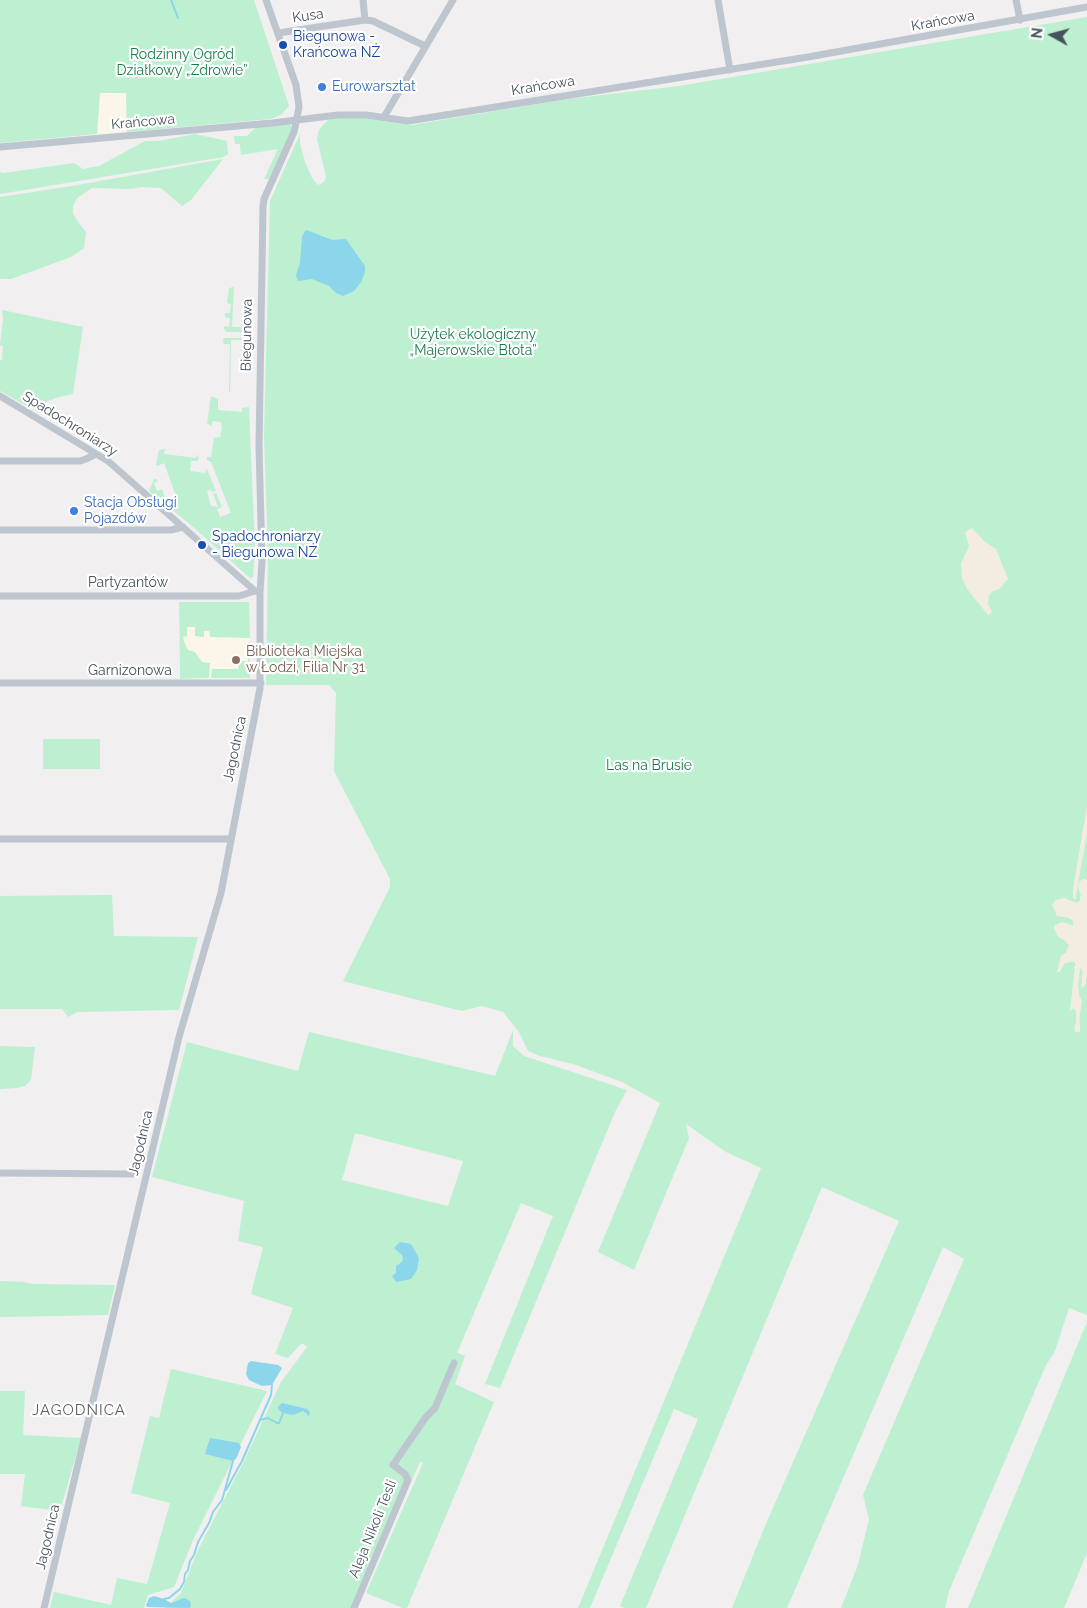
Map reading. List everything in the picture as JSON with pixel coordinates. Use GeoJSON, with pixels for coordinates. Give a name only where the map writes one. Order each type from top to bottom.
{"type":"FeatureCollection","features":[{"type":"Feature","properties":{"kind":"street","name":"Biegunowa"},"geometry":{"type":"LineString","coordinates":[[261,683],[258,592],[262,544],[258,446],[262,207],[298,120],[296,84],[266,0]]}},
{"type":"Feature","properties":{"kind":"street"},"geometry":{"type":"LineString","coordinates":[[363,0],[365,20]]}},
{"type":"Feature","properties":{"kind":"street"},"geometry":{"type":"LineString","coordinates":[[384,117],[453,0]]}},
{"type":"Feature","properties":{"kind":"street"},"geometry":{"type":"LineString","coordinates":[[718,0],[730,70]]}},
{"type":"Feature","properties":{"kind":"street"},"geometry":{"type":"LineString","coordinates":[[1016,0],[1020,20]]}},
{"type":"Feature","properties":{"kind":"street","name":"Krańcowa"},"geometry":{"type":"LineString","coordinates":[[0,147],[346,115],[370,115],[408,121],[730,70],[1087,7]]}},
{"type":"Feature","properties":{"kind":"street","name":"Kusa"},"geometry":{"type":"LineString","coordinates":[[278,33],[365,20],[380,23],[425,46]]}},
{"type":"Feature","properties":{"kind":"street","name":"Spadochroniarzy"},"geometry":{"type":"LineString","coordinates":[[0,396],[113,465],[258,592]]}},
{"type":"Feature","properties":{"kind":"street"},"geometry":{"type":"LineString","coordinates":[[0,461],[80,461],[96,454]]}},
{"type":"Feature","properties":{"kind":"street"},"geometry":{"type":"LineString","coordinates":[[0,530],[171,530],[183,527]]}},
{"type":"Feature","properties":{"kind":"street","name":"Partyzantów"},"geometry":{"type":"LineString","coordinates":[[0,596],[239,596],[258,592]]}},
{"type":"Feature","properties":{"kind":"street","name":"Garnizonowa"},"geometry":{"type":"LineString","coordinates":[[0,683],[261,683]]}},
{"type":"Feature","properties":{"kind":"street","name":"Jagodnica"},"geometry":{"type":"LineString","coordinates":[[44,1608],[179,1037],[217,909],[261,683]]}},
{"type":"Feature","properties":{"kind":"street"},"geometry":{"type":"LineString","coordinates":[[0,839],[230,840]]}},
{"type":"Feature","properties":{"kind":"street"},"geometry":{"type":"LineString","coordinates":[[0,1173],[133,1174]]}},
{"type":"Feature","properties":{"kind":"street","name":"Aleja Nikoli Tesli"},"geometry":{"type":"LineString","coordinates":[[354,1608],[408,1480],[405,1474],[392,1466],[426,1417],[435,1408],[454,1363]]}},
{"type":"Feature","properties":{"kind":"shaded area"},"geometry":{"type":"Polygon","coordinates":[[[100,93],[126,93],[126,132],[97,134],[100,93]]]}},
{"type":"Feature","properties":{"kind":"shaded area"},"geometry":{"type":"Polygon","coordinates":[[[179,602],[249,602],[250,678],[180,679],[179,602]]]}},
{"type":"Feature","properties":{"kind":"green space","name":"Rodzinny Ogród Działkowy „Zdrowie”"},"geometry":{"type":"Polygon","coordinates":[[[0,0],[254,0],[289,106],[281,115],[270,119],[127,132],[126,93],[100,93],[97,134],[0,143],[0,0]]]}},
{"type":"Feature","properties":{"kind":"green space","name":"Las na Brusie"},"geometry":{"type":"Polygon","coordinates":[[[1087,17],[1087,807],[1073,890],[1076,899],[1087,832],[1087,880],[1083,879],[1078,887],[1081,895],[1080,901],[1076,903],[1064,898],[1066,917],[1073,921],[1074,926],[1066,923],[1063,939],[1069,945],[1066,953],[1061,956],[1060,972],[1064,963],[1074,961],[1076,965],[1074,967],[1070,1010],[1073,1008],[1076,1010],[1076,1024],[1074,1027],[1080,1032],[1078,985],[1080,966],[1083,970],[1081,987],[1085,985],[1087,974],[1087,1315],[1069,1308],[1055,1351],[1046,1365],[949,1591],[945,1608],[841,1608],[858,1565],[869,1519],[863,1495],[964,1259],[943,1247],[787,1608],[732,1608],[765,1526],[899,1221],[822,1187],[646,1608],[624,1608],[620,1606],[698,1419],[674,1409],[590,1608],[578,1608],[761,1168],[726,1152],[686,1124],[689,1138],[634,1270],[598,1252],[660,1103],[622,1082],[573,1064],[528,1051],[519,1032],[503,1012],[482,1006],[462,1011],[343,981],[390,887],[390,879],[334,771],[336,693],[329,685],[266,685],[268,553],[264,436],[270,201],[300,134],[300,143],[305,162],[312,178],[318,185],[324,182],[326,177],[317,139],[319,130],[323,125],[328,120],[335,118],[355,117],[411,125],[568,99],[679,86],[1087,17]]]}},
{"type":"Feature","properties":{"kind":"green space"},"geometry":{"type":"Polygon","coordinates":[[[290,124],[292,130],[269,179],[264,179],[278,149],[241,155],[240,144],[235,144],[234,136],[247,136],[256,127],[290,124]]]}},
{"type":"Feature","properties":{"kind":"green space"},"geometry":{"type":"Polygon","coordinates":[[[195,134],[227,141],[228,154],[223,157],[0,194],[0,172],[74,163],[83,169],[99,166],[145,141],[159,141],[195,134]]]}},
{"type":"Feature","properties":{"kind":"green space"},"geometry":{"type":"Polygon","coordinates":[[[223,159],[191,200],[182,206],[161,188],[92,188],[77,198],[73,206],[73,213],[76,219],[86,232],[84,248],[71,257],[11,279],[0,279],[0,197],[223,159]]]}},
{"type":"Feature","properties":{"kind":"green space"},"geometry":{"type":"Polygon","coordinates":[[[234,287],[232,327],[249,327],[249,332],[226,332],[224,329],[224,326],[229,327],[230,318],[225,317],[225,313],[230,313],[231,304],[227,303],[229,288],[234,287]]]}},
{"type":"Feature","properties":{"kind":"green space"},"geometry":{"type":"Polygon","coordinates":[[[2,310],[83,327],[73,394],[30,408],[0,391],[0,360],[2,360],[3,346],[0,345],[3,319],[2,310]]]}},
{"type":"Feature","properties":{"kind":"green space"},"geometry":{"type":"Polygon","coordinates":[[[224,338],[249,338],[249,340],[231,340],[230,392],[230,344],[224,344],[224,338]]]}},
{"type":"Feature","properties":{"kind":"green space"},"geometry":{"type":"Polygon","coordinates":[[[211,396],[218,399],[218,410],[242,412],[242,408],[249,407],[255,551],[253,577],[250,578],[191,525],[149,491],[154,479],[156,479],[158,481],[154,483],[157,491],[162,489],[166,500],[176,496],[164,463],[157,466],[156,464],[159,450],[165,449],[164,454],[196,458],[197,454],[199,459],[191,461],[190,471],[205,473],[207,469],[216,491],[212,492],[211,489],[207,491],[211,506],[218,507],[213,494],[216,493],[222,507],[217,509],[220,517],[231,513],[211,462],[207,460],[207,457],[211,457],[214,438],[220,437],[222,428],[221,422],[213,421],[211,426],[207,423],[211,396]]]}},
{"type":"Feature","properties":{"kind":"green space"},"geometry":{"type":"Polygon","coordinates":[[[179,602],[249,602],[250,638],[210,637],[209,631],[204,631],[204,637],[195,636],[195,627],[187,627],[187,636],[183,637],[185,644],[188,650],[195,652],[202,662],[210,663],[209,678],[180,679],[179,602]]]}},
{"type":"Feature","properties":{"kind":"green space"},"geometry":{"type":"Polygon","coordinates":[[[248,642],[250,642],[250,678],[211,678],[212,669],[238,669],[240,661],[248,661],[248,642]]]}},
{"type":"Feature","properties":{"kind":"green space"},"geometry":{"type":"Polygon","coordinates":[[[43,739],[100,739],[100,769],[43,769],[43,739]]]}},
{"type":"Feature","properties":{"kind":"green space"},"geometry":{"type":"Polygon","coordinates":[[[112,895],[114,936],[198,937],[179,1010],[77,1012],[68,1017],[62,1009],[0,1009],[0,896],[112,895]]]}},
{"type":"Feature","properties":{"kind":"green space"},"geometry":{"type":"Polygon","coordinates":[[[513,1030],[513,1046],[524,1056],[627,1090],[615,1112],[500,1388],[485,1384],[553,1216],[521,1203],[457,1353],[465,1356],[455,1384],[494,1402],[407,1608],[366,1593],[423,1463],[420,1462],[355,1608],[165,1608],[181,1593],[197,1552],[244,1461],[281,1382],[307,1347],[302,1343],[288,1358],[275,1354],[293,1308],[251,1294],[263,1247],[238,1241],[244,1201],[152,1177],[187,1042],[298,1071],[309,1032],[495,1076],[513,1030]],[[355,1133],[342,1180],[448,1206],[463,1161],[355,1133]]]}},
{"type":"Feature","properties":{"kind":"green space"},"geometry":{"type":"Polygon","coordinates":[[[0,1046],[35,1047],[31,1080],[25,1086],[0,1089],[0,1046]]]}},
{"type":"Feature","properties":{"kind":"green space"},"geometry":{"type":"Polygon","coordinates":[[[0,1281],[32,1284],[115,1285],[108,1315],[0,1317],[0,1281]]]}},
{"type":"Feature","properties":{"kind":"green space"},"geometry":{"type":"Polygon","coordinates":[[[1087,1322],[1087,1553],[1064,1608],[968,1608],[1087,1322]]]}},
{"type":"Feature","properties":{"kind":"green space"},"geometry":{"type":"Polygon","coordinates":[[[171,1369],[267,1391],[193,1540],[174,1587],[148,1595],[144,1608],[50,1608],[54,1592],[111,1605],[117,1578],[147,1584],[170,1503],[131,1493],[150,1416],[159,1418],[171,1369]]]}},
{"type":"Feature","properties":{"kind":"green space"},"geometry":{"type":"Polygon","coordinates":[[[0,1391],[25,1391],[23,1435],[81,1438],[60,1511],[21,1506],[25,1474],[0,1474],[0,1391]]]}},
{"type":"Feature","properties":{"kind":"sand"},"geometry":{"type":"Polygon","coordinates":[[[972,528],[984,541],[996,549],[1008,579],[999,589],[989,595],[988,604],[992,612],[988,615],[967,589],[962,578],[961,563],[969,546],[965,532],[972,528]]]}},
{"type":"Feature","properties":{"kind":"sand"},"geometry":{"type":"Polygon","coordinates":[[[1087,807],[1087,832],[1076,900],[1073,898],[1073,890],[1087,807]]]}},
{"type":"Feature","properties":{"kind":"sand"},"geometry":{"type":"Polygon","coordinates":[[[1083,879],[1087,880],[1087,974],[1085,985],[1082,988],[1083,971],[1080,967],[1078,985],[1082,1001],[1079,1020],[1080,1032],[1076,1032],[1074,1031],[1076,1010],[1073,1008],[1070,1011],[1074,967],[1076,965],[1074,961],[1065,963],[1060,972],[1057,972],[1061,956],[1066,953],[1069,945],[1067,941],[1058,937],[1054,928],[1055,925],[1062,922],[1073,926],[1073,921],[1070,918],[1057,916],[1052,905],[1056,900],[1064,898],[1076,903],[1080,901],[1081,895],[1078,887],[1079,882],[1083,879]]]}},
{"type":"Feature","properties":{"kind":"water"},"geometry":{"type":"Polygon","coordinates":[[[307,230],[332,240],[346,239],[365,266],[361,282],[354,291],[343,296],[336,293],[329,286],[312,279],[298,281],[296,275],[300,263],[302,237],[307,230]]]}},
{"type":"Feature","properties":{"kind":"water"},"geometry":{"type":"Polygon","coordinates":[[[400,1242],[411,1244],[419,1258],[417,1270],[411,1279],[396,1282],[392,1276],[396,1273],[396,1266],[403,1259],[402,1255],[394,1248],[400,1242]]]}},
{"type":"Feature","properties":{"kind":"water"},"geometry":{"type":"Polygon","coordinates":[[[251,1361],[278,1365],[282,1368],[272,1385],[262,1386],[249,1380],[246,1374],[248,1363],[251,1361]]]}},
{"type":"Feature","properties":{"kind":"water"},"geometry":{"type":"Polygon","coordinates":[[[282,1403],[307,1409],[310,1412],[309,1416],[303,1411],[293,1415],[283,1413],[278,1407],[282,1403]]]}},
{"type":"Feature","properties":{"kind":"water"},"geometry":{"type":"Polygon","coordinates":[[[210,1438],[239,1443],[241,1447],[236,1459],[233,1461],[205,1454],[210,1438]]]}},
{"type":"Feature","properties":{"kind":"water"},"geometry":{"type":"Polygon","coordinates":[[[154,1596],[171,1603],[184,1598],[190,1601],[191,1605],[190,1608],[147,1607],[149,1598],[154,1596]]]}},
{"type":"Feature","properties":{"kind":"waterway"},"geometry":{"type":"LineString","coordinates":[[171,0],[178,18]]}},
{"type":"Feature","properties":{"kind":"waterway"},"geometry":{"type":"LineString","coordinates":[[226,1490],[242,1461],[271,1395],[272,1385]]}},
{"type":"Feature","properties":{"kind":"waterway"},"geometry":{"type":"LineString","coordinates":[[260,1420],[268,1418],[279,1423],[283,1413]]}},
{"type":"Feature","properties":{"kind":"waterway"},"geometry":{"type":"LineString","coordinates":[[164,1599],[169,1598],[180,1589],[184,1582],[185,1574],[198,1542],[213,1512],[222,1500],[233,1461]]}},
{"type":"Feature","properties":{"kind":"place","name":"Biegunowa - Krańcowa NŻ"},"geometry":{"type":"Point","coordinates":[283,45]}},
{"type":"Feature","properties":{"kind":"place","name":"Eurowarsztat"},"geometry":{"type":"Point","coordinates":[322,87]}},
{"type":"Feature","properties":{"kind":"place","name":"Stacja Obsługi Pojazdów"},"geometry":{"type":"Point","coordinates":[74,511]}},
{"type":"Feature","properties":{"kind":"place","name":"Spadochroniarzy - Biegunowa NŻ"},"geometry":{"type":"Point","coordinates":[202,545]}},
{"type":"Feature","properties":{"kind":"place","name":"Biblioteka Miejska w Łodzi, Filia Nr 31"},"geometry":{"type":"Point","coordinates":[236,660]}},
{"type":"Feature","properties":{"kind":"district","name":"JAGODNICA"},"geometry":{"type":"Point","coordinates":[79,1410]}},
{"type":"Feature","properties":{"kind":"park label","name":"Użytek ekologiczny „Majerowskie Błota”"},"geometry":{"type":"Point","coordinates":[473,344]}}]}
